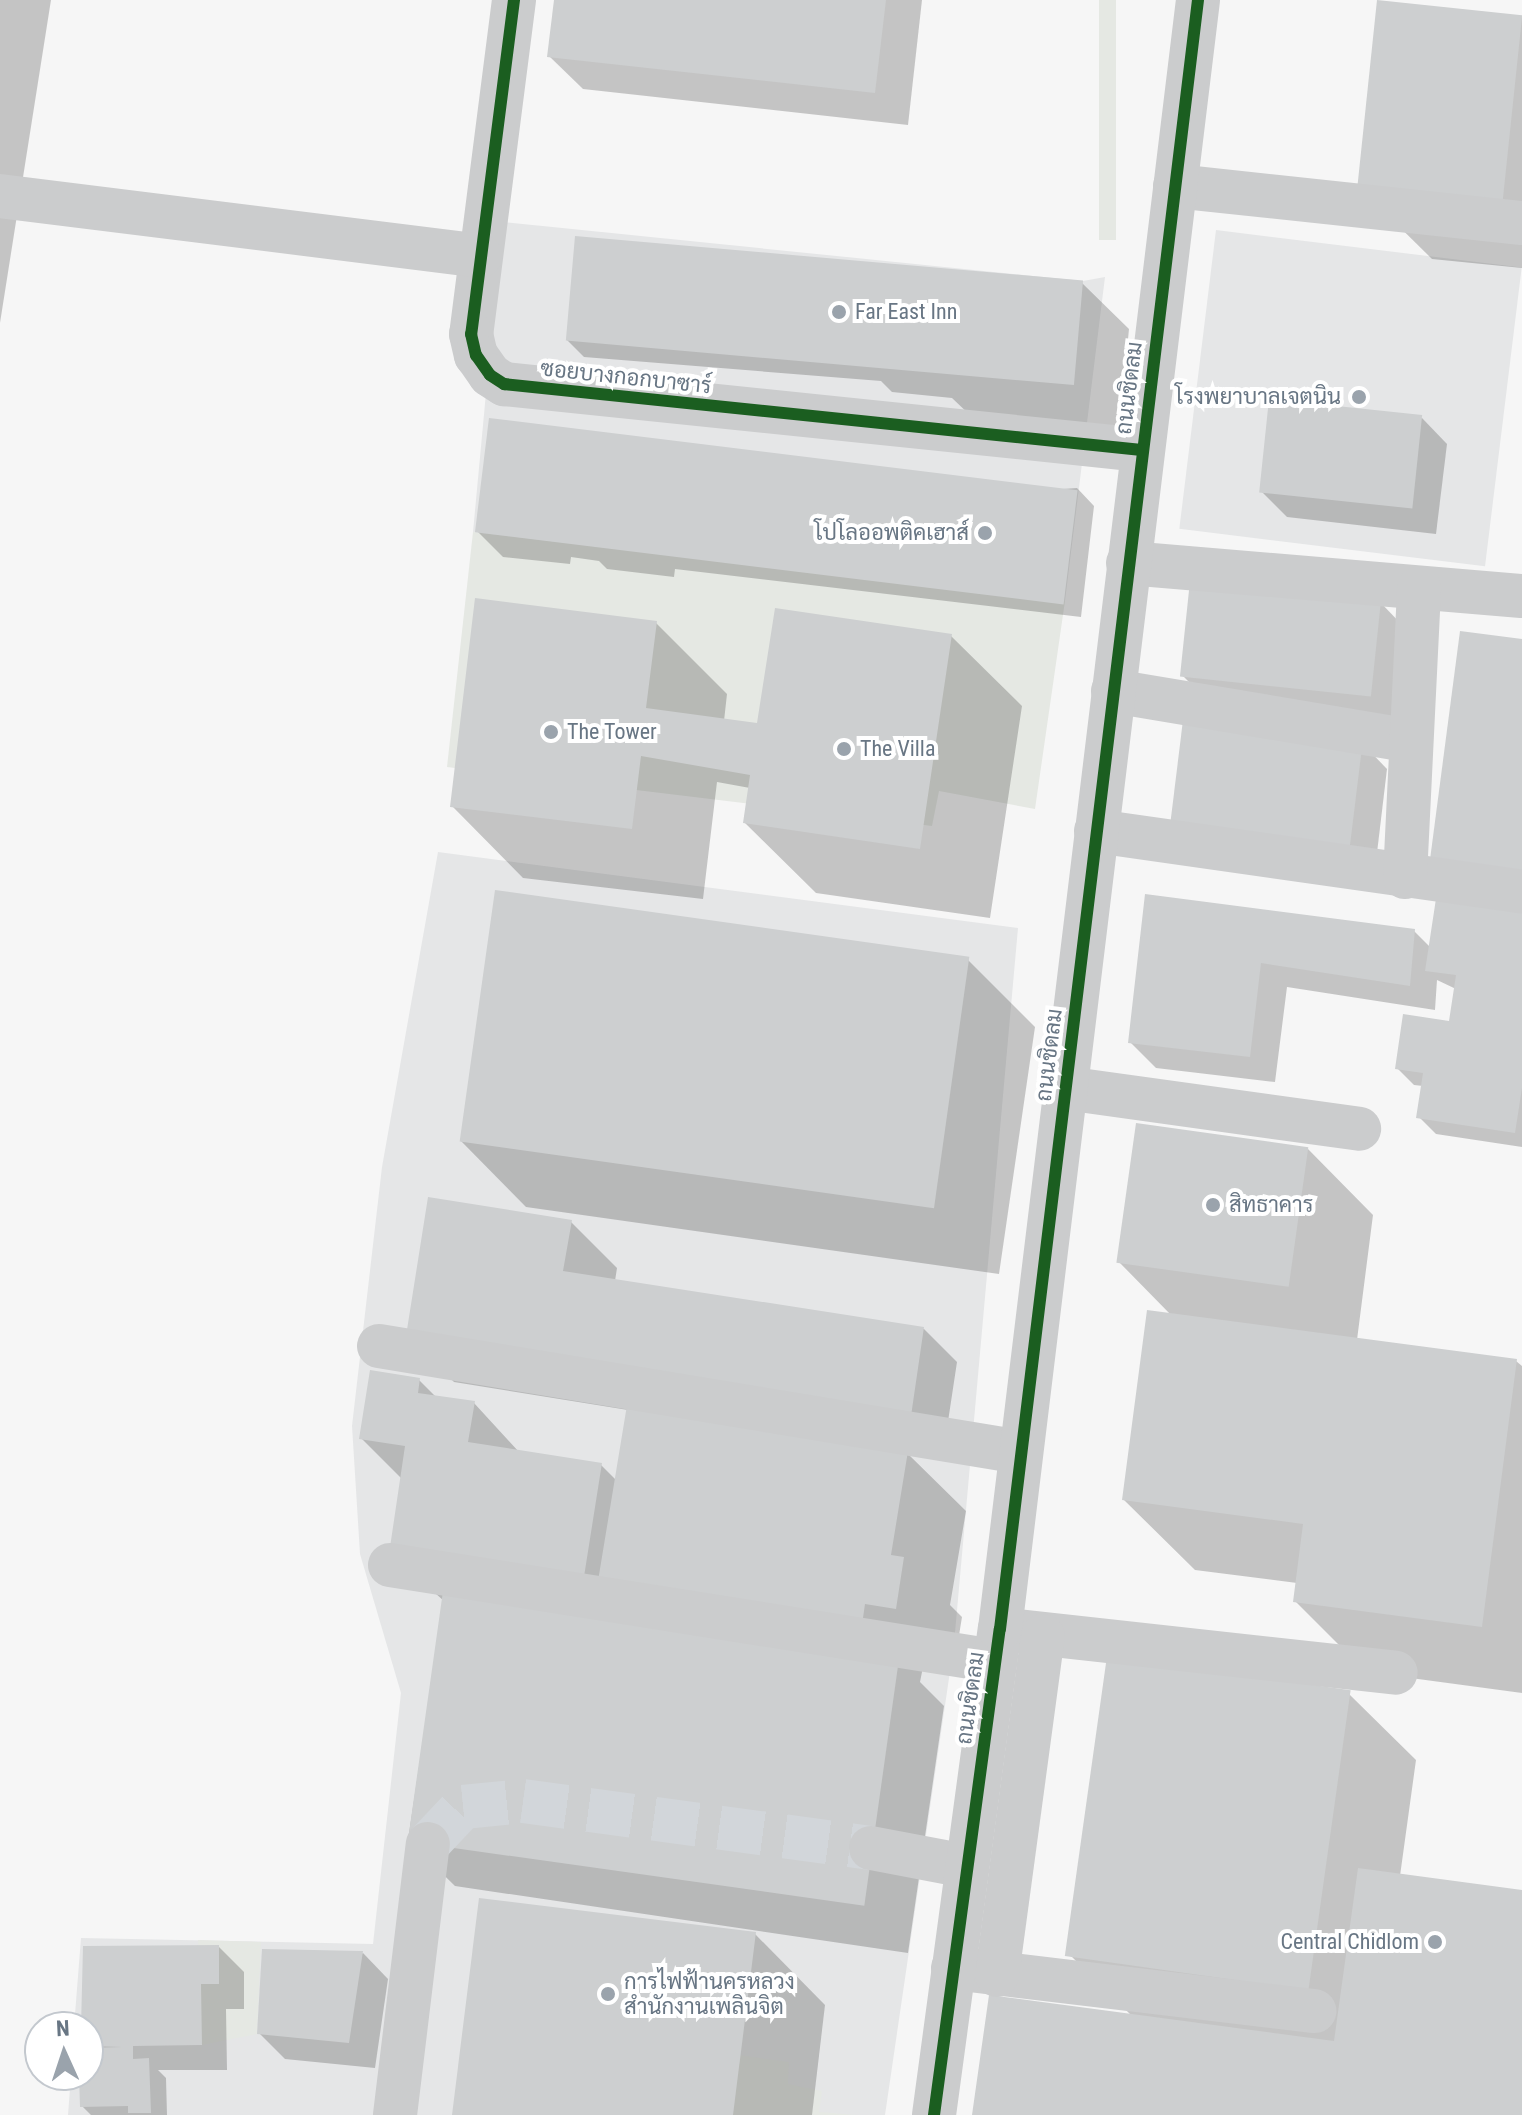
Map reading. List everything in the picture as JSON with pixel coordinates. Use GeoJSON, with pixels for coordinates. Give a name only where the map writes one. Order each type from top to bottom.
{"type":"FeatureCollection","features":[{"type":"Feature","properties":{"kind":"street","name":"ซอยบางกอกบาซาร์"},"geometry":{"type":"LineString","coordinates":[[514,0],[471,334],[476,355],[504,384],[1142,450]]}},
{"type":"Feature","properties":{"kind":"street","name":"ถนนชิดลม"},"geometry":{"type":"LineString","coordinates":[[934,2115],[998,1645],[1198,0]]}},
{"type":"Feature","properties":{"kind":"street"},"geometry":{"type":"LineString","coordinates":[[1175,186],[1522,223]]}},
{"type":"Feature","properties":{"kind":"street"},"geometry":{"type":"LineString","coordinates":[[0,196],[480,256]]}},
{"type":"Feature","properties":{"kind":"street"},"geometry":{"type":"LineString","coordinates":[[1128,563],[1522,596]]}},
{"type":"Feature","properties":{"kind":"street"},"geometry":{"type":"LineString","coordinates":[[1405,877],[1419,588]]}},
{"type":"Feature","properties":{"kind":"street"},"geometry":{"type":"LineString","coordinates":[[1113,691],[1411,741]]}},
{"type":"Feature","properties":{"kind":"street"},"geometry":{"type":"LineString","coordinates":[[1096,831],[1522,892]]}},
{"type":"Feature","properties":{"kind":"street"},"geometry":{"type":"LineString","coordinates":[[1067,1073],[1356,1113]]}},
{"type":"Feature","properties":{"kind":"street"},"geometry":{"type":"LineString","coordinates":[[379,1346],[1020,1452]]}},
{"type":"Feature","properties":{"kind":"street"},"geometry":{"type":"LineString","coordinates":[[390,1565],[998,1645],[1043,1636],[1396,1673]]}},
{"type":"Feature","properties":{"kind":"street"},"geometry":{"type":"LineString","coordinates":[[997,1975],[1043,1636]]}},
{"type":"Feature","properties":{"kind":"street"},"geometry":{"type":"LineString","coordinates":[[395,2115],[428,1844]]}},
{"type":"Feature","properties":{"kind":"street"},"geometry":{"type":"LineString","coordinates":[[871,1848],[966,1866]]}},
{"type":"Feature","properties":{"kind":"street"},"geometry":{"type":"LineString","coordinates":[[953,1968],[1314,2011]]}},
{"type":"Feature","properties":{"kind":"shaded area"},"geometry":{"type":"Polygon","coordinates":[[[1099,0],[1116,0],[1116,240],[1099,240],[1099,0]]]}},
{"type":"Feature","properties":{"kind":"shaded area"},"geometry":{"type":"Polygon","coordinates":[[[502,222],[1083,281],[1105,277],[1065,601],[473,532],[502,222]]]}},
{"type":"Feature","properties":{"kind":"shaded area","name":"โรงพยาบาลเจตนิน"},"geometry":{"type":"Polygon","coordinates":[[[1216,230],[1522,268],[1485,566],[1179,529],[1216,230]]]}},
{"type":"Feature","properties":{"kind":"shaded area"},"geometry":{"type":"Polygon","coordinates":[[[473,532],[1065,601],[1035,809],[939,791],[932,826],[447,767],[473,532]]]}},
{"type":"Feature","properties":{"kind":"shaded area"},"geometry":{"type":"Polygon","coordinates":[[[438,852],[1018,928],[954,1644],[885,2115],[68,2115],[70,2091],[104,2091],[104,2011],[75,2011],[81,1938],[373,1944],[401,1693],[360,1554],[352,1426],[382,1167],[438,852]]]}},
{"type":"Feature","properties":{"kind":"shaded area"},"geometry":{"type":"Polygon","coordinates":[[[198,1940],[261,1942],[257,2034],[202,2045],[198,1940]]]}},
{"type":"Feature","properties":{"kind":"shaded area"},"geometry":{"type":"Polygon","coordinates":[[[740,2055],[789,2062],[788,2084],[822,2091],[819,2112],[856,2115],[733,2115],[740,2055]]]}},
{"type":"Feature","properties":{"kind":"building"},"geometry":{"type":"Polygon","coordinates":[[[554,0],[886,0],[875,93],[547,57],[554,0]]]}},
{"type":"Feature","properties":{"kind":"building"},"geometry":{"type":"Polygon","coordinates":[[[1377,0],[1522,15],[1502,203],[1357,188],[1377,0]]]}},
{"type":"Feature","properties":{"kind":"building"},"geometry":{"type":"Polygon","coordinates":[[[575,236],[1083,280],[1074,385],[566,341],[575,236]]]}},
{"type":"Feature","properties":{"kind":"building"},"geometry":{"type":"Polygon","coordinates":[[[1269,399],[1422,415],[1412,509],[1259,492],[1269,399]]]}},
{"type":"Feature","properties":{"kind":"building"},"geometry":{"type":"Polygon","coordinates":[[[489,418],[1078,490],[1064,604],[475,532],[489,418]]]}},
{"type":"Feature","properties":{"kind":"building"},"geometry":{"type":"Polygon","coordinates":[[[1190,581],[1381,601],[1371,697],[1180,676],[1190,581]]]}},
{"type":"Feature","properties":{"kind":"building"},"geometry":{"type":"Polygon","coordinates":[[[475,598],[657,621],[646,708],[757,723],[775,608],[952,634],[920,849],[743,823],[750,775],[641,756],[632,829],[450,807],[475,598]]]}},
{"type":"Feature","properties":{"kind":"building"},"geometry":{"type":"Polygon","coordinates":[[[1460,631],[1522,639],[1522,888],[1428,875],[1460,631]]]}},
{"type":"Feature","properties":{"kind":"building"},"geometry":{"type":"Polygon","coordinates":[[[1183,720],[1363,742],[1349,854],[1169,832],[1183,720]]]}},
{"type":"Feature","properties":{"kind":"building"},"geometry":{"type":"Polygon","coordinates":[[[495,890],[969,957],[934,1208],[460,1142],[495,890]]]}},
{"type":"Feature","properties":{"kind":"building"},"geometry":{"type":"Polygon","coordinates":[[[1437,892],[1522,905],[1522,1088],[1515,1133],[1416,1118],[1423,1073],[1395,1069],[1403,1014],[1449,1021],[1456,975],[1425,971],[1437,892]]]}},
{"type":"Feature","properties":{"kind":"building"},"geometry":{"type":"Polygon","coordinates":[[[1145,894],[1415,929],[1410,986],[1261,963],[1250,1057],[1128,1043],[1145,894]]]}},
{"type":"Feature","properties":{"kind":"building","name":"สิทธาคาร"},"geometry":{"type":"Polygon","coordinates":[[[1136,1123],[1308,1147],[1289,1287],[1116,1263],[1136,1123]]]}},
{"type":"Feature","properties":{"kind":"building"},"geometry":{"type":"Polygon","coordinates":[[[428,1197],[572,1220],[563,1271],[924,1327],[911,1416],[406,1336],[428,1197]]]}},
{"type":"Feature","properties":{"kind":"building"},"geometry":{"type":"Polygon","coordinates":[[[1147,1310],[1517,1359],[1482,1627],[1293,1602],[1303,1524],[1122,1500],[1147,1310]]]}},
{"type":"Feature","properties":{"kind":"building"},"geometry":{"type":"Polygon","coordinates":[[[370,1370],[420,1378],[418,1393],[475,1401],[468,1442],[602,1463],[583,1583],[389,1554],[405,1446],[359,1439],[370,1370]]]}},
{"type":"Feature","properties":{"kind":"building"},"geometry":{"type":"Polygon","coordinates":[[[627,1405],[908,1451],[891,1555],[904,1557],[896,1609],[865,1604],[862,1625],[598,1581],[627,1405]]]}},
{"type":"Feature","properties":{"kind":"building"},"geometry":{"type":"Polygon","coordinates":[[[443,1591],[900,1655],[864,1906],[408,1842],[443,1591]]]}},
{"type":"Feature","properties":{"kind":"building"},"geometry":{"type":"Polygon","coordinates":[[[1107,1656],[1351,1690],[1308,1990],[1065,1956],[1107,1656]]]}},
{"type":"Feature","properties":{"kind":"building","name":"Central Chidlom"},"geometry":{"type":"Polygon","coordinates":[[[1358,1868],[1522,1890],[1522,2115],[972,2115],[989,1995],[1334,2041],[1358,1868]]]}},
{"type":"Feature","properties":{"kind":"building","name":"การไฟฟ้านครหลวง สำนักงานเพลินจิต"},"geometry":{"type":"Polygon","coordinates":[[[479,1898],[756,1932],[733,2115],[452,2115],[479,1898]]]}},
{"type":"Feature","properties":{"kind":"building"},"geometry":{"type":"Polygon","coordinates":[[[219,1945],[219,1984],[201,1984],[202,2045],[133,2046],[133,2059],[149,2058],[151,2113],[128,2113],[128,2106],[80,2107],[80,2091],[104,2091],[104,2048],[122,2047],[104,2046],[104,2011],[81,2011],[83,1946],[219,1945]]]}},
{"type":"Feature","properties":{"kind":"building"},"geometry":{"type":"Polygon","coordinates":[[[262,1949],[363,1951],[349,2043],[257,2034],[262,1949]]]}},
{"type":"Feature","properties":{"kind":"tunnel"},"geometry":{"type":"LineString","coordinates":[[428,1844],[463,1807],[523,1801],[871,1848]]}},
{"type":"Feature","properties":{"kind":"cycle path"},"geometry":{"type":"LineString","coordinates":[[514,0],[471,334],[476,355],[490,375],[504,384],[1142,450]]}},
{"type":"Feature","properties":{"kind":"cycle path"},"geometry":{"type":"LineString","coordinates":[[934,2115],[1000,1629],[1198,0]]}},
{"type":"Feature","properties":{"kind":"place","name":"Far East Inn"},"geometry":{"type":"Point","coordinates":[839,312]}},
{"type":"Feature","properties":{"kind":"place","name":"โรงพยาบาลเจตนิน"},"geometry":{"type":"Point","coordinates":[1359,397]}},
{"type":"Feature","properties":{"kind":"place","name":"โปโลออพติคเฮาส์"},"geometry":{"type":"Point","coordinates":[985,533]}},
{"type":"Feature","properties":{"kind":"place","name":"The Tower"},"geometry":{"type":"Point","coordinates":[551,732]}},
{"type":"Feature","properties":{"kind":"place","name":"The Villa"},"geometry":{"type":"Point","coordinates":[844,749]}},
{"type":"Feature","properties":{"kind":"place","name":"สิทธาคาร"},"geometry":{"type":"Point","coordinates":[1213,1205]}},
{"type":"Feature","properties":{"kind":"place","name":"Central Chidlom"},"geometry":{"type":"Point","coordinates":[1435,1942]}},
{"type":"Feature","properties":{"kind":"place","name":"การไฟฟ้านครหลวง สำนักงานเพลินจิต"},"geometry":{"type":"Point","coordinates":[608,1994]}}]}
